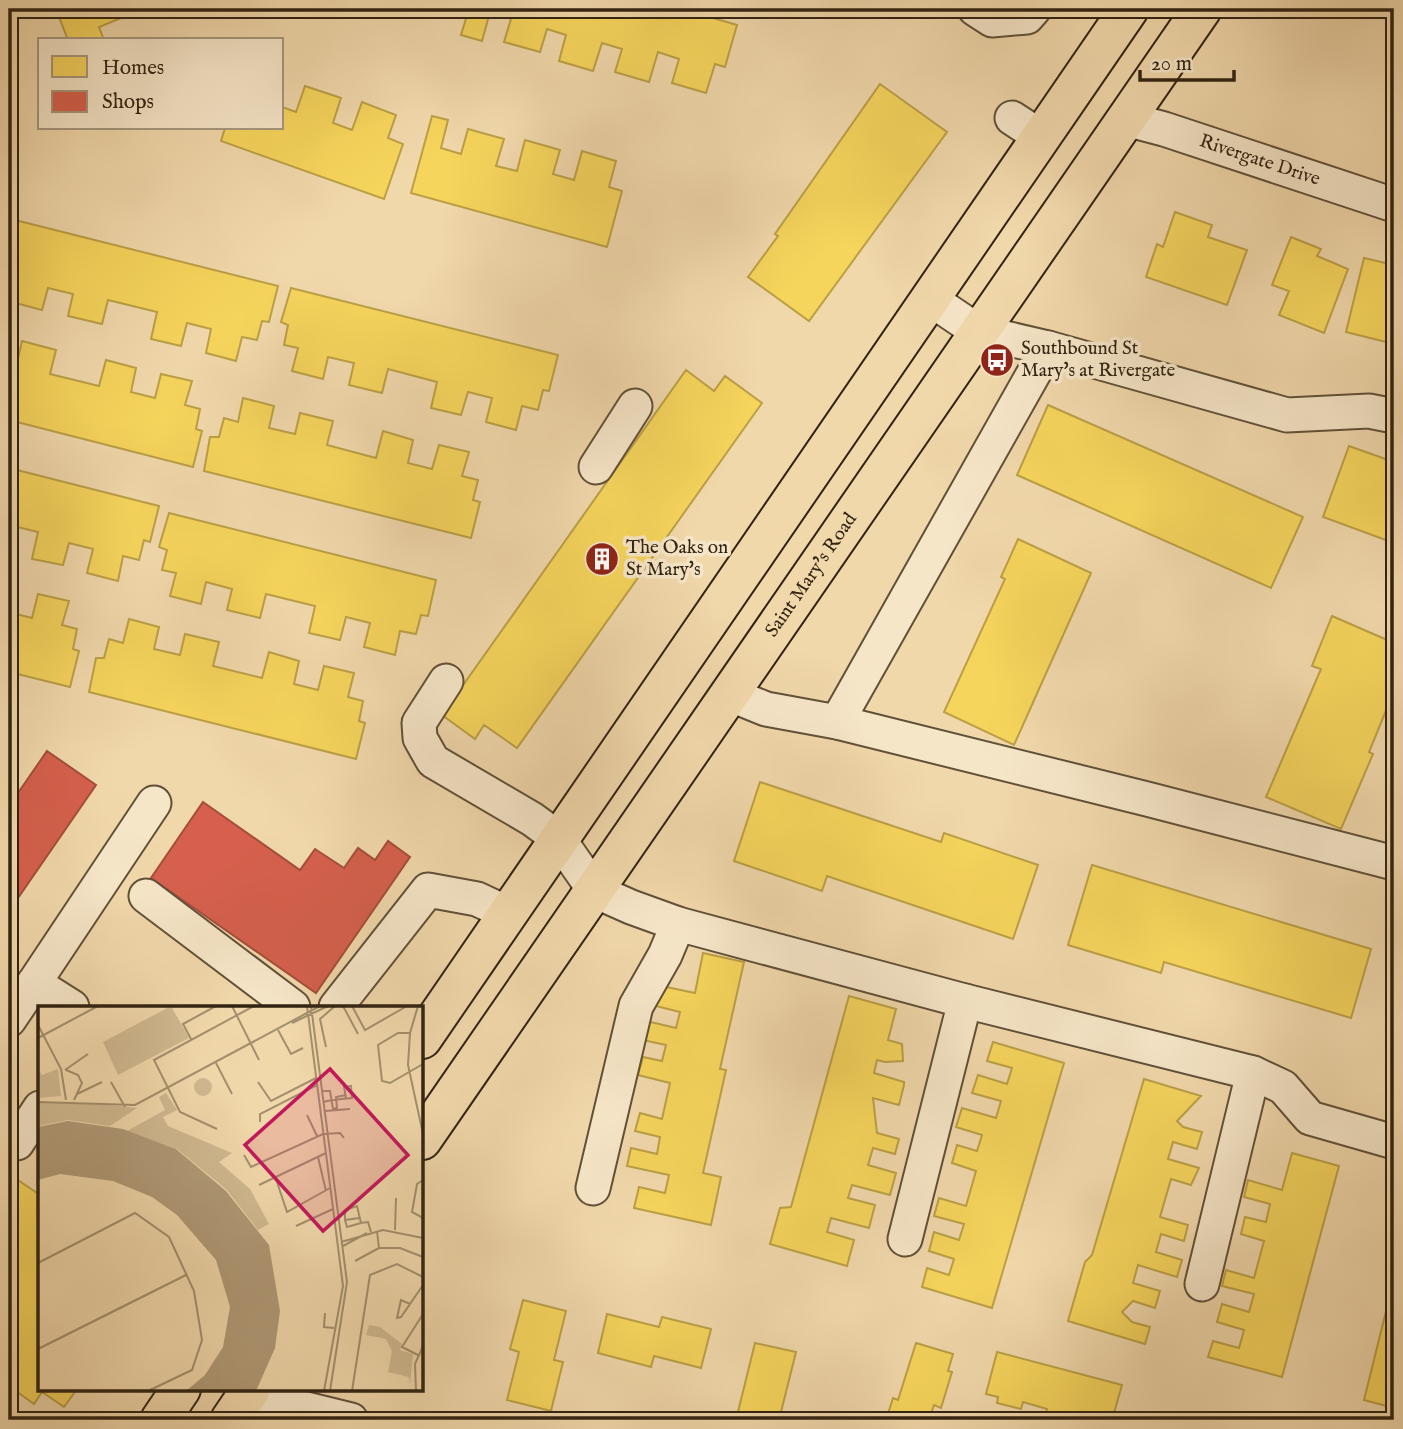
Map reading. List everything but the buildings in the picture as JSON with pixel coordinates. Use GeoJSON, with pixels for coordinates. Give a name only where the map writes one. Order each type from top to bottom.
{"type":"FeatureCollection","features":[{"type":"Feature","properties":{"kind":"main road"},"geometry":{"type":"LineString","coordinates":[[424,1036],[930,299],[1027,127],[1129,9]]}},
{"type":"Feature","properties":{"kind":"main road","name":"Saint Mary’s Road"},"geometry":{"type":"LineString","coordinates":[[424,1137],[1202,9]]}},
{"type":"Feature","properties":{"kind":"main road"},"geometry":{"type":"LineString","coordinates":[[159,1420],[180,1390]]}},
{"type":"Feature","properties":{"kind":"street"},"geometry":{"type":"LineString","coordinates":[[975,9],[992,20],[1027,17],[1034,9]]}},
{"type":"Feature","properties":{"kind":"street","name":"Rivergate Drive"},"geometry":{"type":"LineString","coordinates":[[1126,119],[1394,205]]}},
{"type":"Feature","properties":{"kind":"street"},"geometry":{"type":"LineString","coordinates":[[930,299],[979,332],[1048,348],[1287,415],[1369,411],[1394,416]]}},
{"type":"Feature","properties":{"kind":"street"},"geometry":{"type":"LineString","coordinates":[[837,722],[1048,348]]}},
{"type":"Feature","properties":{"kind":"street"},"geometry":{"type":"LineString","coordinates":[[596,467],[635,406]]}},
{"type":"Feature","properties":{"kind":"street"},"geometry":{"type":"LineString","coordinates":[[446,681],[419,723],[420,738],[433,761],[532,819],[558,838],[595,891],[678,924],[965,1002],[1254,1073],[1283,1087],[1310,1118],[1394,1142]]}},
{"type":"Feature","properties":{"kind":"street"},"geometry":{"type":"LineString","coordinates":[[729,694],[766,709],[837,722],[1394,863]]}},
{"type":"Feature","properties":{"kind":"street"},"geometry":{"type":"LineString","coordinates":[[9,1020],[154,803]]}},
{"type":"Feature","properties":{"kind":"street"},"geometry":{"type":"LineString","coordinates":[[337,1006],[428,890],[477,898],[507,913]]}},
{"type":"Feature","properties":{"kind":"street"},"geometry":{"type":"LineString","coordinates":[[146,896],[292,1006]]}},
{"type":"Feature","properties":{"kind":"street"},"geometry":{"type":"LineString","coordinates":[[593,1188],[636,1006],[665,955],[678,924]]}},
{"type":"Feature","properties":{"kind":"street"},"geometry":{"type":"LineString","coordinates":[[34,983],[70,1006]]}},
{"type":"Feature","properties":{"kind":"street"},"geometry":{"type":"LineString","coordinates":[[905,1239],[965,1002]]}},
{"type":"Feature","properties":{"kind":"street"},"geometry":{"type":"LineString","coordinates":[[1202,1284],[1254,1073]]}},
{"type":"Feature","properties":{"kind":"street"},"geometry":{"type":"LineString","coordinates":[[9,1138],[18,1143],[38,1111]]}},
{"type":"Feature","properties":{"kind":"street"},"geometry":{"type":"LineString","coordinates":[[244,1400],[290,1405],[351,1420]]}},
{"type":"Feature","properties":{"kind":"place","name":"Southbound St Mary's at Rivergate"},"geometry":{"type":"Point","coordinates":[997,360]}},
{"type":"Feature","properties":{"kind":"place","name":"The Oaks on St Mary's"},"geometry":{"type":"Point","coordinates":[602,559]}}]}
